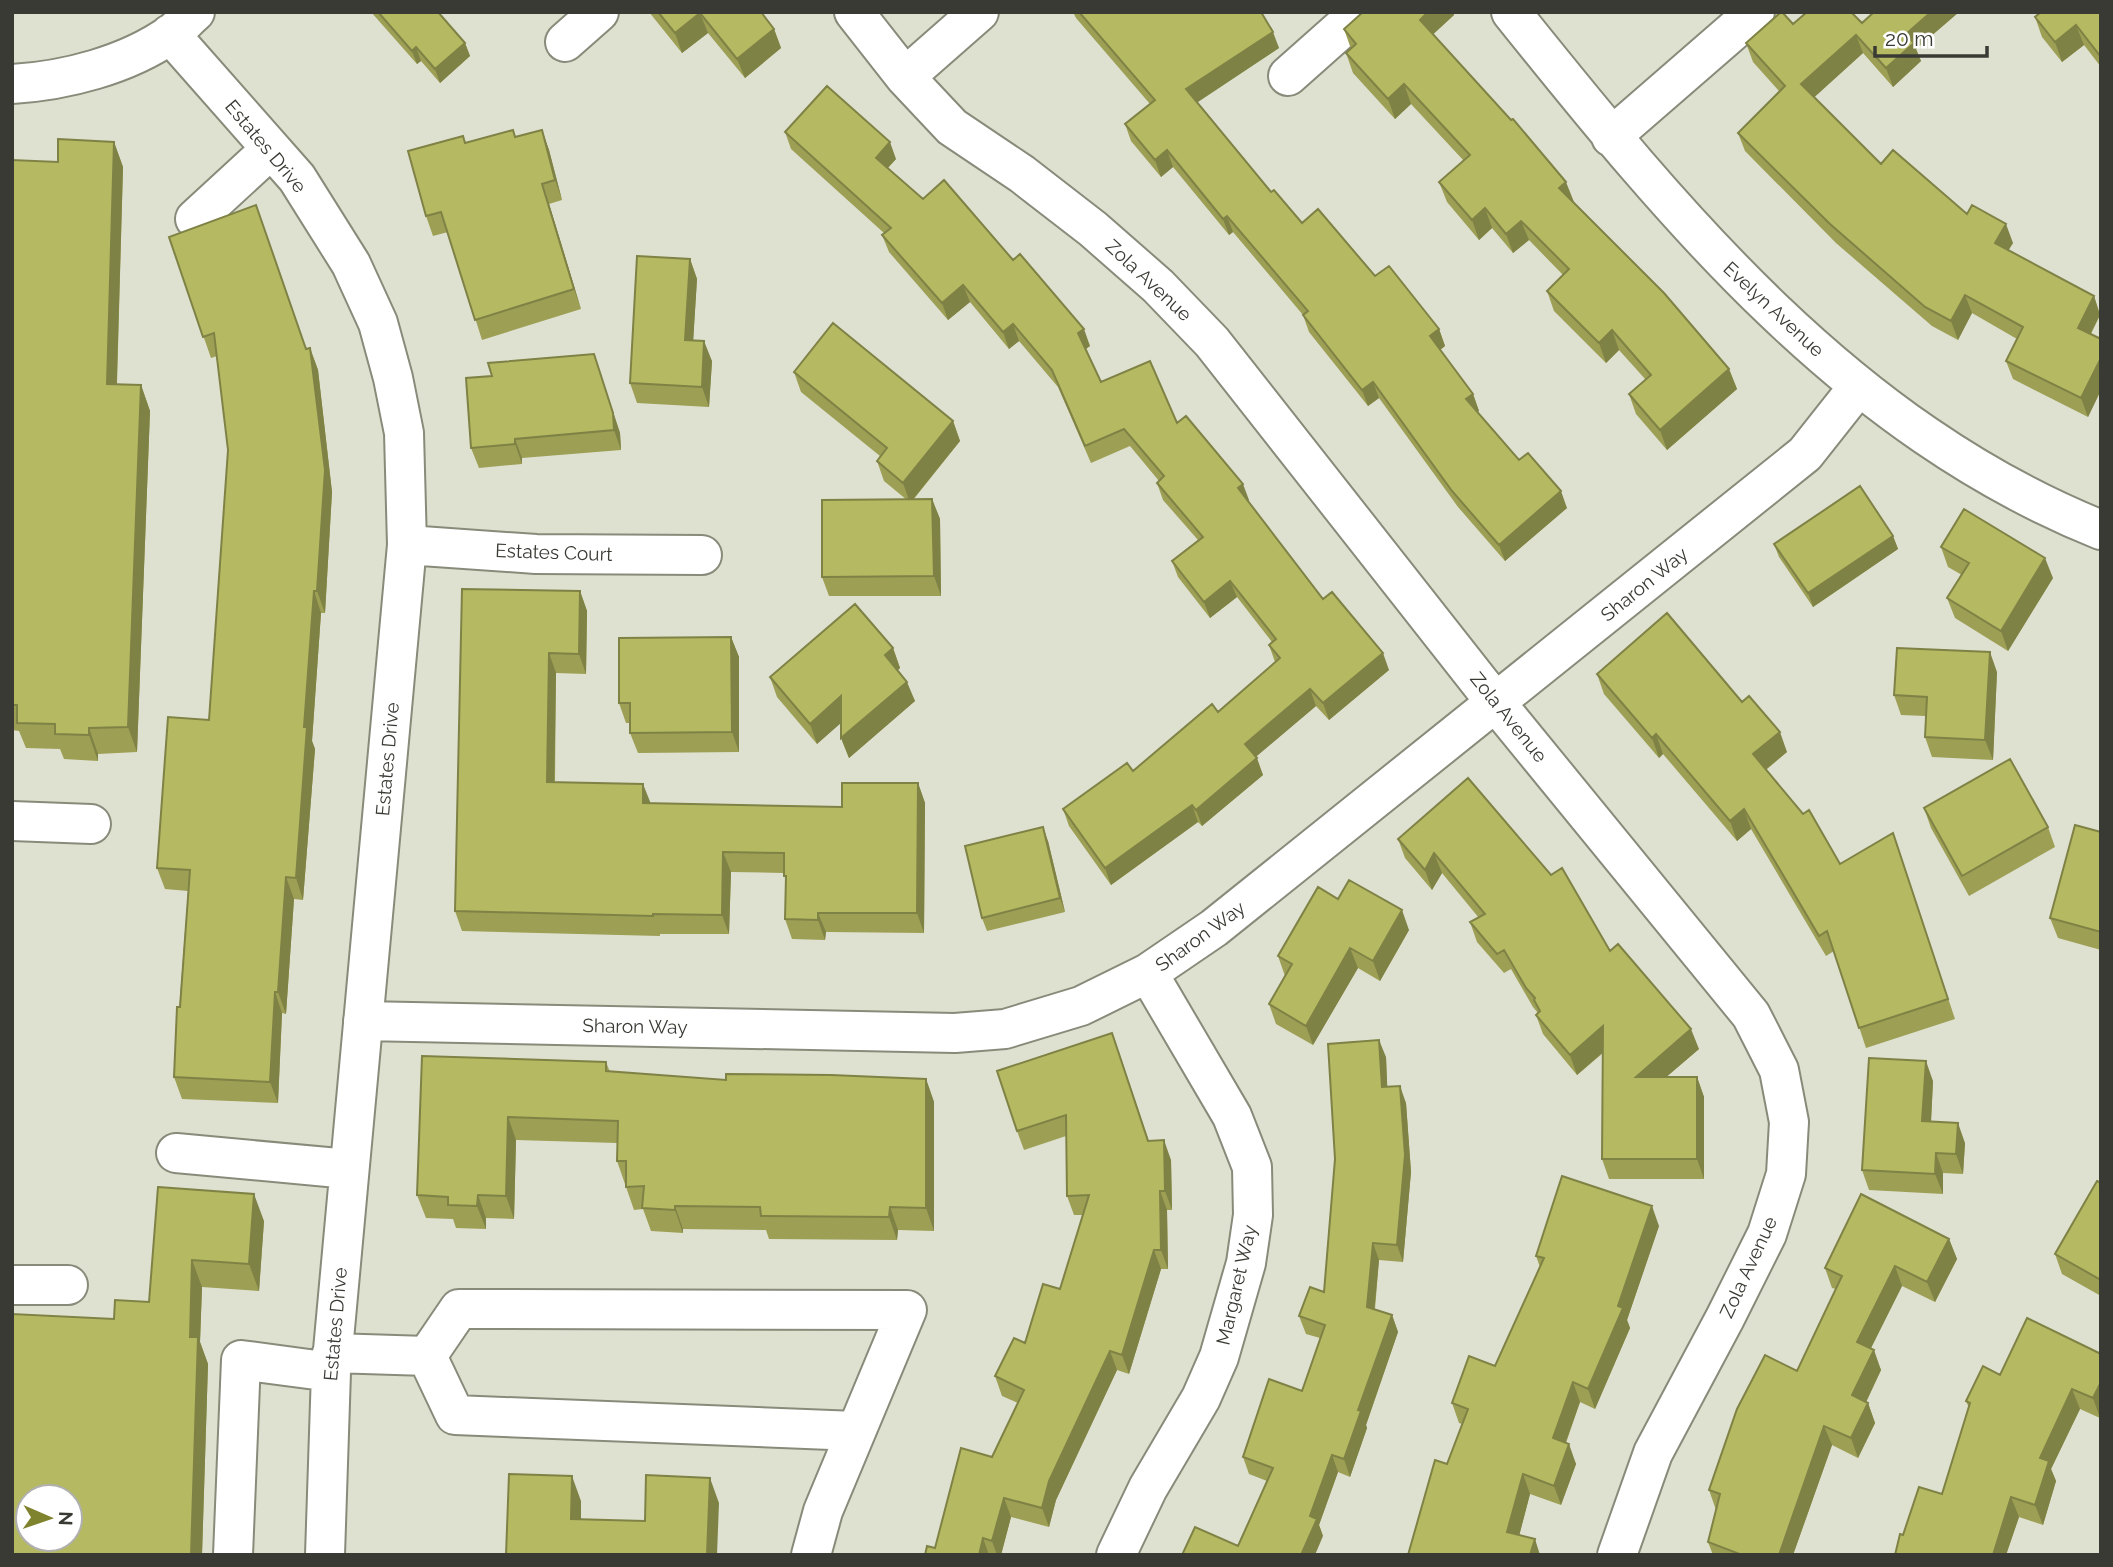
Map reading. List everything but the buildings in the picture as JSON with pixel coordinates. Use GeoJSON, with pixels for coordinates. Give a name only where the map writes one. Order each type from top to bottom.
{"type":"FeatureCollection","features":[{"type":"Feature","properties":{"kind":"street"},"geometry":{"type":"LineString","coordinates":[[565,42],[599,12]]}},
{"type":"Feature","properties":{"kind":"street","name":"Zola Avenue"},"geometry":{"type":"LineString","coordinates":[[854,12],[905,77],[952,127],[1021,174],[1093,229],[1158,286],[1212,342],[1496,703],[1751,1015],[1779,1070],[1789,1122],[1786,1174],[1767,1234],[1653,1453],[1617,1555]]}},
{"type":"Feature","properties":{"kind":"street"},"geometry":{"type":"LineString","coordinates":[[905,77],[979,12]]}},
{"type":"Feature","properties":{"kind":"street"},"geometry":{"type":"LineString","coordinates":[[1288,76],[1360,12]]}},
{"type":"Feature","properties":{"kind":"street","name":"Evelyn Avenue"},"geometry":{"type":"LineString","coordinates":[[1511,12],[1611,137],[1700,239],[1858,387],[1930,438],[2008,487],[2101,530]]}},
{"type":"Feature","properties":{"kind":"street"},"geometry":{"type":"LineString","coordinates":[[1611,137],[1755,12]]}},
{"type":"Feature","properties":{"kind":"street"},"geometry":{"type":"LineString","coordinates":[[12,84],[83,74],[123,59],[182,23]]}},
{"type":"Feature","properties":{"kind":"street","name":"Estates Drive"},"geometry":{"type":"LineString","coordinates":[[182,23],[271,149],[297,178],[351,264],[378,323],[404,433],[407,545],[332,1363],[325,1555]]}},
{"type":"Feature","properties":{"kind":"street"},"geometry":{"type":"LineString","coordinates":[[195,219],[271,149]]}},
{"type":"Feature","properties":{"kind":"street","name":"Sharon Way"},"geometry":{"type":"LineString","coordinates":[[363,1021],[955,1032],[1005,1029],[1081,1006],[1148,973],[1214,928],[1805,454],[1858,387]]}},
{"type":"Feature","properties":{"kind":"street","name":"Estates Court"},"geometry":{"type":"LineString","coordinates":[[407,545],[536,554],[702,555]]}},
{"type":"Feature","properties":{"kind":"street"},"geometry":{"type":"LineString","coordinates":[[12,821],[91,824]]}},
{"type":"Feature","properties":{"kind":"street","name":"Margaret Way"},"geometry":{"type":"LineString","coordinates":[[1116,1555],[1148,1488],[1200,1398],[1219,1357],[1246,1263],[1253,1215],[1252,1167],[1231,1116],[1148,973]]}},
{"type":"Feature","properties":{"kind":"street"},"geometry":{"type":"LineString","coordinates":[[176,1153],[349,1169]]}},
{"type":"Feature","properties":{"kind":"street"},"geometry":{"type":"LineString","coordinates":[[12,1285],[68,1285]]}},
{"type":"Feature","properties":{"kind":"street"},"geometry":{"type":"LineString","coordinates":[[427,1356],[459,1309],[907,1310],[823,1511],[811,1555]]}},
{"type":"Feature","properties":{"kind":"street"},"geometry":{"type":"LineString","coordinates":[[233,1555],[241,1360],[332,1363],[427,1356]]}},
{"type":"Feature","properties":{"kind":"street"},"geometry":{"type":"LineString","coordinates":[[427,1356],[455,1415],[856,1432]]}}]}
